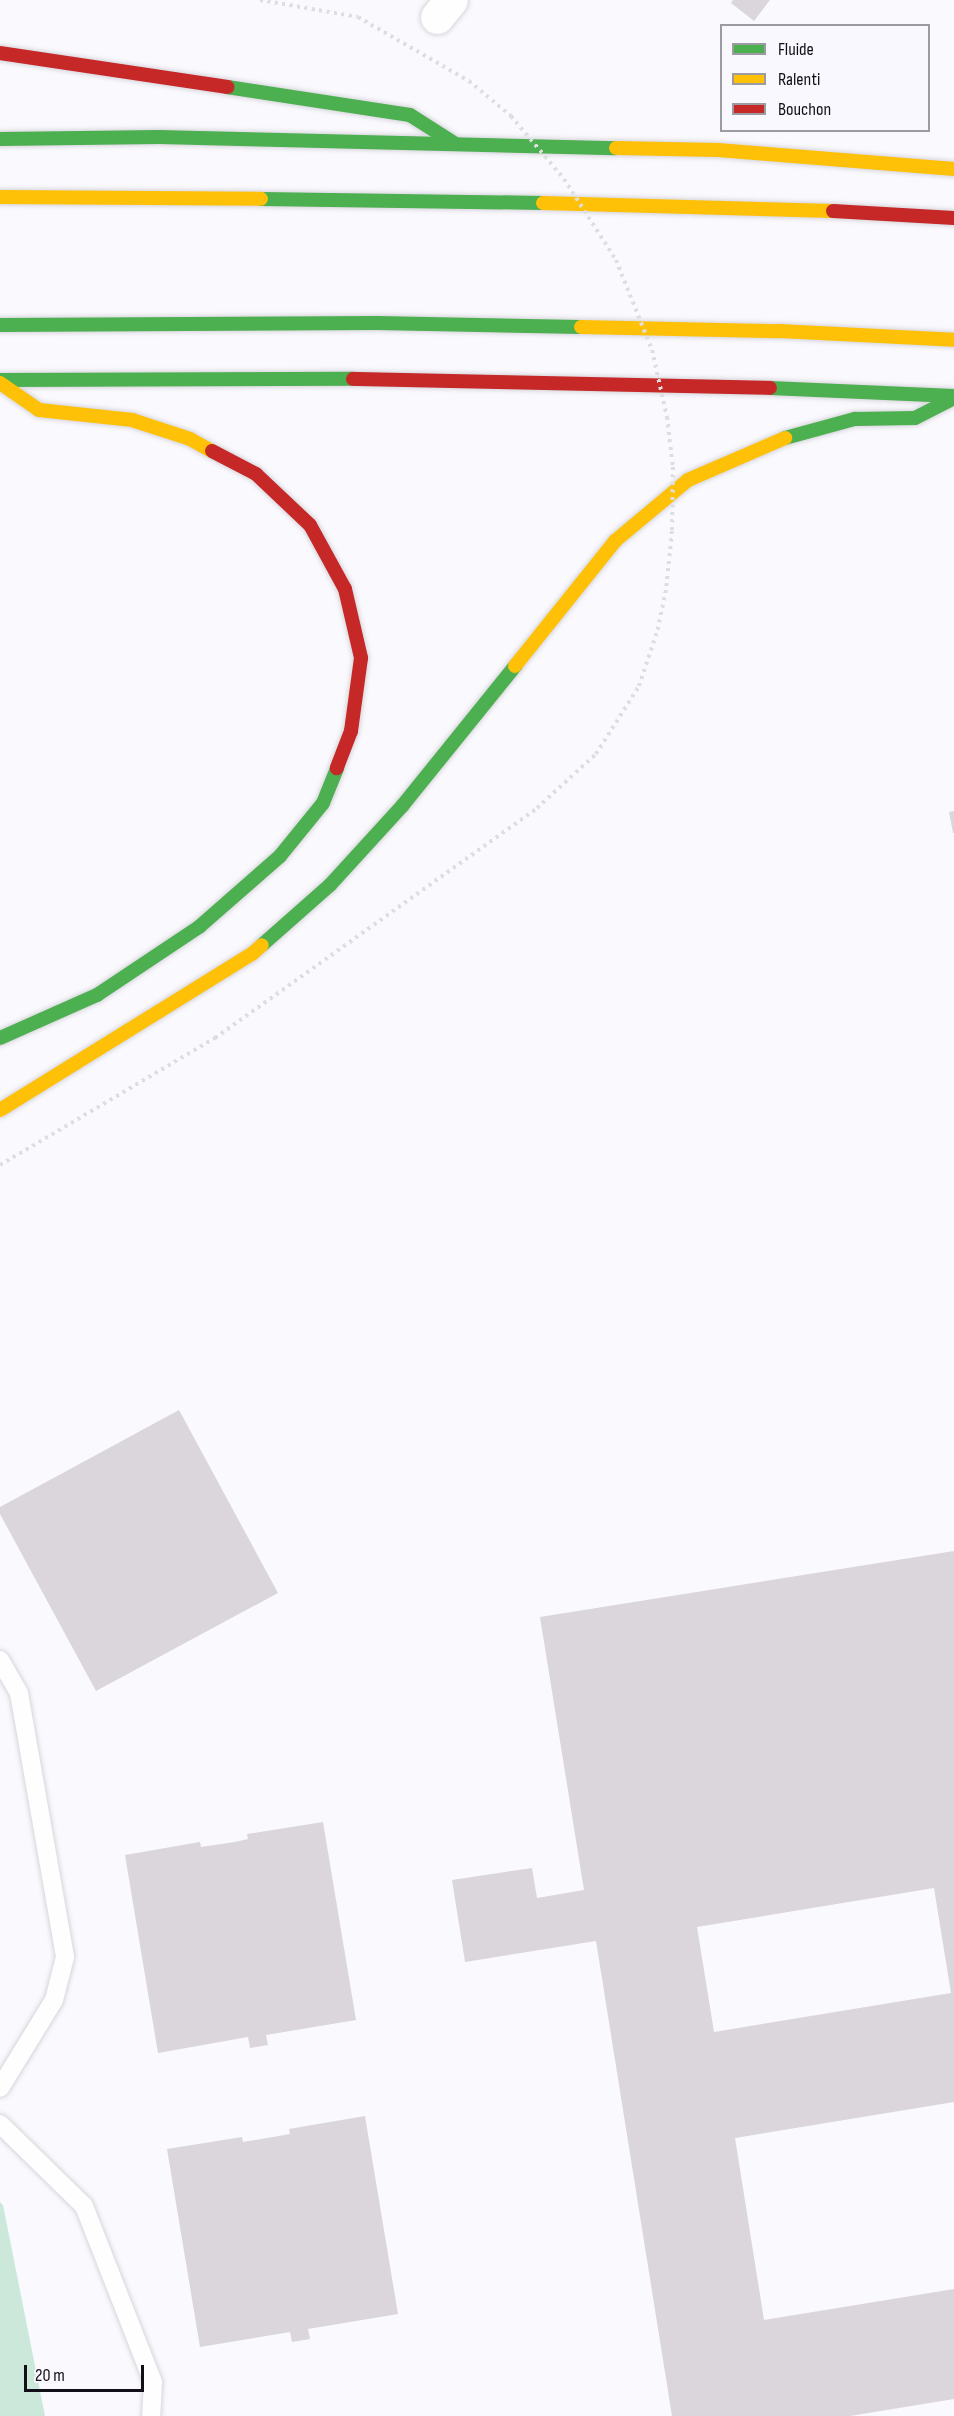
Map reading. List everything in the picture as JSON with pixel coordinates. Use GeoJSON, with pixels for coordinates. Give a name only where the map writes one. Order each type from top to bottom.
{"type":"FeatureCollection","features":[{"type":"Feature","properties":{"kind":"highway"},"geometry":{"type":"LineString","coordinates":[[0,53],[410,115],[454,143]]}},
{"type":"Feature","properties":{"kind":"highway"},"geometry":{"type":"LineString","coordinates":[[0,139],[159,137],[718,150],[954,169]]}},
{"type":"Feature","properties":{"kind":"highway"},"geometry":{"type":"LineString","coordinates":[[0,196],[760,208],[954,218]]}},
{"type":"Feature","properties":{"kind":"highway"},"geometry":{"type":"LineString","coordinates":[[0,325],[388,323],[779,331],[954,340]]}},
{"type":"Feature","properties":{"kind":"highway"},"geometry":{"type":"LineString","coordinates":[[0,381],[404,379],[852,390],[954,397]]}},
{"type":"Feature","properties":{"kind":"highway"},"geometry":{"type":"LineString","coordinates":[[0,381],[39,410],[132,420],[190,439],[256,474],[310,525],[345,589],[361,658],[351,731],[322,804],[280,856],[199,927],[97,995],[0,1038]]}},
{"type":"Feature","properties":{"kind":"highway"},"geometry":{"type":"LineString","coordinates":[[0,1110],[252,954],[330,885],[404,805],[615,541],[688,480],[772,442],[855,419],[915,418],[954,397]]}},
{"type":"Feature","properties":{"kind":"lane"},"geometry":{"type":"LineString","coordinates":[[0,1660],[19,1693],[65,1958],[54,2000],[0,2088]]}},
{"type":"Feature","properties":{"kind":"lane"},"geometry":{"type":"LineString","coordinates":[[0,2124],[84,2206],[153,2382],[152,2416]]}},
{"type":"Feature","properties":{"kind":"path"},"geometry":{"type":"LineString","coordinates":[[0,1165],[215,1038],[537,808],[596,754],[639,686],[657,632],[666,590],[672,531],[674,467],[667,417],[652,350],[616,260],[564,179],[511,116],[469,81],[358,17],[260,0]]}},
{"type":"Feature","properties":{"kind":"green space"},"geometry":{"type":"Polygon","coordinates":[[[0,2202],[3,2205],[45,2416],[0,2416],[0,2202]]]}},
{"type":"Feature","properties":{"kind":"building"},"geometry":{"type":"Polygon","coordinates":[[[733,0],[770,0],[754,21],[731,3],[733,0]]]}},
{"type":"Feature","properties":{"kind":"building"},"geometry":{"type":"Polygon","coordinates":[[[954,811],[954,833],[953,833],[949,812],[954,811]]]}},
{"type":"Feature","properties":{"kind":"building"},"geometry":{"type":"Polygon","coordinates":[[[179,1410],[278,1593],[96,1691],[0,1514],[0,1507],[179,1410]]]}},
{"type":"Feature","properties":{"kind":"building"},"geometry":{"type":"Polygon","coordinates":[[[954,1551],[954,2102],[735,2138],[764,2320],[954,2289],[954,2399],[850,2416],[672,2416],[596,1941],[465,1962],[452,1880],[532,1868],[537,1898],[584,1890],[540,1617],[954,1551]],[[934,1888],[697,1927],[714,2032],[951,1993],[934,1888]]]}},
{"type":"Feature","properties":{"kind":"building"},"geometry":{"type":"Polygon","coordinates":[[[323,1822],[356,2020],[266,2035],[268,2045],[250,2048],[248,2037],[158,2053],[125,1855],[200,1842],[201,1847],[235,1842],[248,1839],[247,1834],[323,1822]]]}},
{"type":"Feature","properties":{"kind":"building"},"geometry":{"type":"Polygon","coordinates":[[[365,2116],[398,2314],[308,2329],[310,2339],[292,2342],[290,2332],[200,2347],[167,2149],[242,2137],[243,2142],[290,2134],[289,2129],[365,2116]]]}},
{"type":"Feature","properties":{"kind":"traffic: fast"},"geometry":{"type":"LineString","coordinates":[[227,87],[410,115],[454,143]]}},
{"type":"Feature","properties":{"kind":"traffic: fast"},"geometry":{"type":"LineString","coordinates":[[0,139],[159,137],[616,148]]}},
{"type":"Feature","properties":{"kind":"traffic: fast"},"geometry":{"type":"LineString","coordinates":[[261,199],[543,203]]}},
{"type":"Feature","properties":{"kind":"traffic: fast"},"geometry":{"type":"LineString","coordinates":[[0,325],[376,323],[581,327]]}},
{"type":"Feature","properties":{"kind":"traffic: fast"},"geometry":{"type":"LineString","coordinates":[[0,380],[353,379]]}},
{"type":"Feature","properties":{"kind":"traffic: fast"},"geometry":{"type":"LineString","coordinates":[[770,388],[954,396]]}},
{"type":"Feature","properties":{"kind":"traffic: fast"},"geometry":{"type":"LineString","coordinates":[[785,438],[855,419],[915,418],[954,398]]}},
{"type":"Feature","properties":{"kind":"traffic: fast"},"geometry":{"type":"LineString","coordinates":[[262,945],[330,885],[403,805],[515,666]]}},
{"type":"Feature","properties":{"kind":"traffic: fast"},"geometry":{"type":"LineString","coordinates":[[0,1038],[97,995],[199,927],[280,856],[323,803],[337,768]]}},
{"type":"Feature","properties":{"kind":"traffic: slow"},"geometry":{"type":"LineString","coordinates":[[616,148],[718,150],[954,169]]}},
{"type":"Feature","properties":{"kind":"traffic: slow"},"geometry":{"type":"LineString","coordinates":[[0,197],[261,199]]}},
{"type":"Feature","properties":{"kind":"traffic: slow"},"geometry":{"type":"LineString","coordinates":[[543,203],[833,211]]}},
{"type":"Feature","properties":{"kind":"traffic: slow"},"geometry":{"type":"LineString","coordinates":[[581,327],[779,331],[954,340]]}},
{"type":"Feature","properties":{"kind":"traffic: slow"},"geometry":{"type":"LineString","coordinates":[[0,383],[39,410],[132,420],[190,439],[212,451]]}},
{"type":"Feature","properties":{"kind":"traffic: slow"},"geometry":{"type":"LineString","coordinates":[[515,666],[615,541],[688,480],[785,438]]}},
{"type":"Feature","properties":{"kind":"traffic: slow"},"geometry":{"type":"LineString","coordinates":[[0,1110],[252,954],[262,945]]}},
{"type":"Feature","properties":{"kind":"traffic: jam"},"geometry":{"type":"LineString","coordinates":[[0,53],[227,87]]}},
{"type":"Feature","properties":{"kind":"traffic: jam"},"geometry":{"type":"LineString","coordinates":[[833,211],[954,218]]}},
{"type":"Feature","properties":{"kind":"traffic: jam"},"geometry":{"type":"LineString","coordinates":[[353,379],[770,388]]}},
{"type":"Feature","properties":{"kind":"traffic: jam"},"geometry":{"type":"LineString","coordinates":[[212,451],[256,474],[310,525],[345,589],[361,658],[351,731],[337,768]]}}]}
